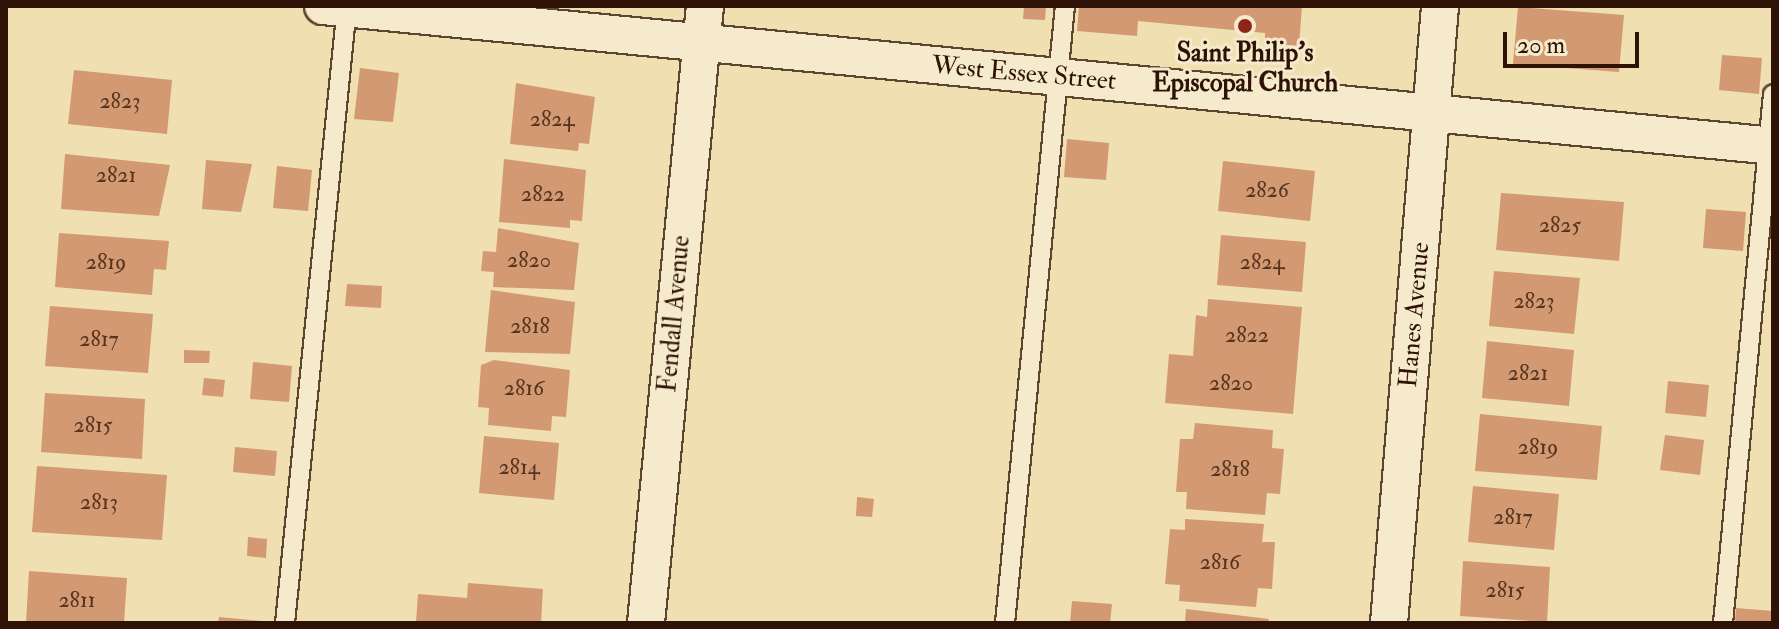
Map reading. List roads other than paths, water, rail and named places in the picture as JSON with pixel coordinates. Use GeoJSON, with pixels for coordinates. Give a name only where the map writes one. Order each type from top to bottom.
{"type":"FeatureCollection","features":[{"type":"Feature","properties":{"kind":"street","name":"Fendall Avenue"},"geometry":{"type":"LineString","coordinates":[[646,623],[705,6]]}},
{"type":"Feature","properties":{"kind":"street","name":"Hanes Avenue"},"geometry":{"type":"LineString","coordinates":[[1389,623],[1440,6]]}},
{"type":"Feature","properties":{"kind":"street","name":"West Essex Street"},"geometry":{"type":"LineString","coordinates":[[339,7],[1770,146]]}},
{"type":"Feature","properties":{"kind":"lane"},"geometry":{"type":"LineString","coordinates":[[1005,623],[1065,6]]}},
{"type":"Feature","properties":{"kind":"lane"},"geometry":{"type":"LineString","coordinates":[[285,623],[339,7]]}},
{"type":"Feature","properties":{"kind":"lane"},"geometry":{"type":"LineString","coordinates":[[1723,623],[1773,94]]}},
{"type":"Feature","properties":{"kind":"place","name":"Saint Philip's Episcopal Church"},"geometry":{"type":"Point","coordinates":[1245,26]}}]}
